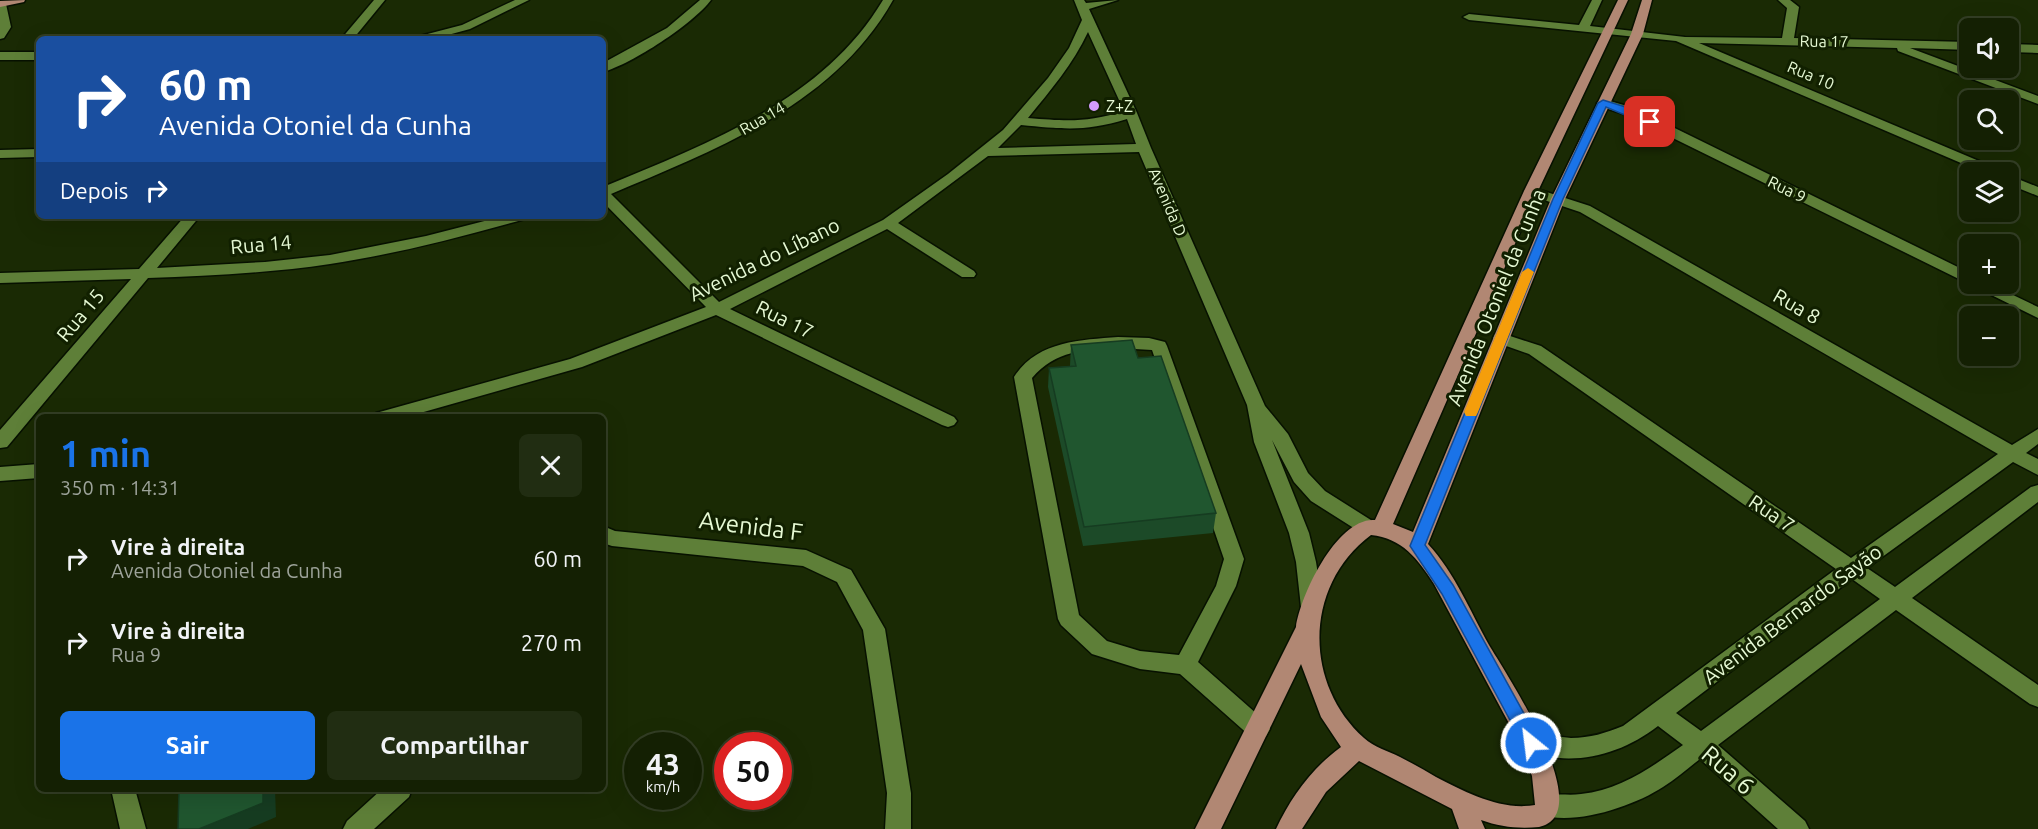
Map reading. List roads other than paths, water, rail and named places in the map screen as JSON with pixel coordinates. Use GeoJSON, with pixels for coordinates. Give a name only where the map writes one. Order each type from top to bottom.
{"type":"FeatureCollection","features":[{"type":"Feature","properties":{"kind":"main road"},"geometry":{"type":"LineString","coordinates":[[0,4],[20,0]]}},
{"type":"Feature","properties":{"kind":"main road","name":"Avenida Otoniel da Cunha"},"geometry":{"type":"LineString","coordinates":[[1374,527],[1531,191],[1610,32],[1623,0]]}},
{"type":"Feature","properties":{"kind":"main road","name":"Avenida Otoniel da Cunha"},"geometry":{"type":"LineString","coordinates":[[1417,546],[1558,199],[1637,34],[1647,0]]}},
{"type":"Feature","properties":{"kind":"main road"},"geometry":{"type":"LineString","coordinates":[[1208,829],[1306,630],[1312,607],[1337,557],[1347,543],[1374,527],[1400,534],[1417,546],[1447,589],[1531,743],[1544,777],[1547,816],[1522,824],[1468,819],[1394,766],[1358,748],[1338,726],[1321,694],[1306,630]]}},
{"type":"Feature","properties":{"kind":"main road"},"geometry":{"type":"LineString","coordinates":[[1289,829],[1307,796],[1334,764],[1358,748]]}},
{"type":"Feature","properties":{"kind":"street"},"geometry":{"type":"LineString","coordinates":[[349,36],[380,0]]}},
{"type":"Feature","properties":{"kind":"street"},"geometry":{"type":"LineString","coordinates":[[432,36],[466,27],[524,0]]}},
{"type":"Feature","properties":{"kind":"street"},"geometry":{"type":"LineString","coordinates":[[606,66],[645,47],[694,14],[706,0]]}},
{"type":"Feature","properties":{"kind":"street","name":"Rua 14"},"geometry":{"type":"LineString","coordinates":[[606,192],[715,144],[784,106],[839,64],[870,30],[888,0]]}},
{"type":"Feature","properties":{"kind":"street"},"geometry":{"type":"LineString","coordinates":[[1083,9],[1113,0]]}},
{"type":"Feature","properties":{"kind":"street"},"geometry":{"type":"LineString","coordinates":[[1583,29],[1597,0]]}},
{"type":"Feature","properties":{"kind":"street"},"geometry":{"type":"LineString","coordinates":[[1783,0],[1793,7],[1788,41]]}},
{"type":"Feature","properties":{"kind":"street"},"geometry":{"type":"LineString","coordinates":[[0,4],[5,27],[0,36]]}},
{"type":"Feature","properties":{"kind":"street","name":"Avenida D"},"geometry":{"type":"LineString","coordinates":[[1083,9],[1131,113],[1144,148],[1256,405],[1281,439],[1301,477],[1318,496],[1374,527]]}},
{"type":"Feature","properties":{"kind":"street","name":"Avenida do Líbano"},"geometry":{"type":"LineString","coordinates":[[409,414],[444,410],[717,309],[888,223],[987,152],[1017,121],[1058,73],[1075,48],[1083,9]]}},
{"type":"Feature","properties":{"kind":"street","name":"Rua 10"},"geometry":{"type":"LineString","coordinates":[[1469,17],[1678,39],[1969,162]]}},
{"type":"Feature","properties":{"kind":"street","name":"Rua 17"},"geometry":{"type":"LineString","coordinates":[[1678,39],[1959,46]]}},
{"type":"Feature","properties":{"kind":"street"},"geometry":{"type":"LineString","coordinates":[[1886,43],[2038,100]]}},
{"type":"Feature","properties":{"kind":"street"},"geometry":{"type":"LineString","coordinates":[[2019,48],[2038,49]]}},
{"type":"Feature","properties":{"kind":"street"},"geometry":{"type":"LineString","coordinates":[[0,56],[36,56]]}},
{"type":"Feature","properties":{"kind":"street","name":"Rua 9"},"geometry":{"type":"LineString","coordinates":[[1603,103],[1629,111],[1959,274]]}},
{"type":"Feature","properties":{"kind":"street"},"geometry":{"type":"LineString","coordinates":[[1017,121],[1075,126],[1099,123],[1131,113]]}},
{"type":"Feature","properties":{"kind":"street"},"geometry":{"type":"LineString","coordinates":[[1099,123],[1111,149]]}},
{"type":"Feature","properties":{"kind":"street"},"geometry":{"type":"LineString","coordinates":[[987,152],[1144,148]]}},
{"type":"Feature","properties":{"kind":"street"},"geometry":{"type":"LineString","coordinates":[[0,154],[36,153]]}},
{"type":"Feature","properties":{"kind":"street"},"geometry":{"type":"LineString","coordinates":[[2019,184],[2038,192]]}},
{"type":"Feature","properties":{"kind":"street","name":"Rua 8"},"geometry":{"type":"LineString","coordinates":[[1531,191],[1585,209],[2038,468]]}},
{"type":"Feature","properties":{"kind":"street","name":"Rua 17"},"geometry":{"type":"LineString","coordinates":[[606,196],[717,309],[948,421]]}},
{"type":"Feature","properties":{"kind":"street","name":"Rua 15"},"geometry":{"type":"LineString","coordinates":[[0,442],[190,219]]}},
{"type":"Feature","properties":{"kind":"street","name":"Rua 14"},"geometry":{"type":"LineString","coordinates":[[0,278],[266,267],[364,253],[510,219]]}},
{"type":"Feature","properties":{"kind":"street"},"geometry":{"type":"LineString","coordinates":[[888,223],[968,274]]}},
{"type":"Feature","properties":{"kind":"street"},"geometry":{"type":"LineString","coordinates":[[1999,294],[2038,313]]}},
{"type":"Feature","properties":{"kind":"street","name":"Rua 7"},"geometry":{"type":"LineString","coordinates":[[1501,338],[1535,351],[2038,697]]}},
{"type":"Feature","properties":{"kind":"street"},"geometry":{"type":"LineString","coordinates":[[1185,665],[1226,586],[1234,559],[1159,346],[1134,342],[1059,350],[1042,357],[1023,377],[1069,619],[1100,648],[1140,660],[1185,665],[1223,696],[1257,729]]}},
{"type":"Feature","properties":{"kind":"street","name":"Avenida D"},"geometry":{"type":"LineString","coordinates":[[1256,405],[1263,442],[1299,533],[1306,562],[1312,607]]}},
{"type":"Feature","properties":{"kind":"street","name":"Avenida Bernardo Sayão"},"geometry":{"type":"LineString","coordinates":[[1531,743],[1581,749],[1606,745],[1631,733],[1852,568],[2038,435]]}},
{"type":"Feature","properties":{"kind":"street"},"geometry":{"type":"LineString","coordinates":[[0,474],[36,471]]}},
{"type":"Feature","properties":{"kind":"street"},"geometry":{"type":"LineString","coordinates":[[1547,816],[1623,794],[1654,780],[2038,492]]}},
{"type":"Feature","properties":{"kind":"street","name":"Avenida F"},"geometry":{"type":"LineString","coordinates":[[606,541],[806,558],[844,576],[874,629],[899,793],[898,829]]}},
{"type":"Feature","properties":{"kind":"street","name":"Rua 6"},"geometry":{"type":"LineString","coordinates":[[1659,713],[1701,745],[1796,829]]}},
{"type":"Feature","properties":{"kind":"street"},"geometry":{"type":"LineString","coordinates":[[124,792],[133,829]]}},
{"type":"Feature","properties":{"kind":"street"},"geometry":{"type":"LineString","coordinates":[[356,829],[397,792]]}},
{"type":"Feature","properties":{"kind":"place","name":"Z+Z"},"geometry":{"type":"Point","coordinates":[1094,106]}}]}
